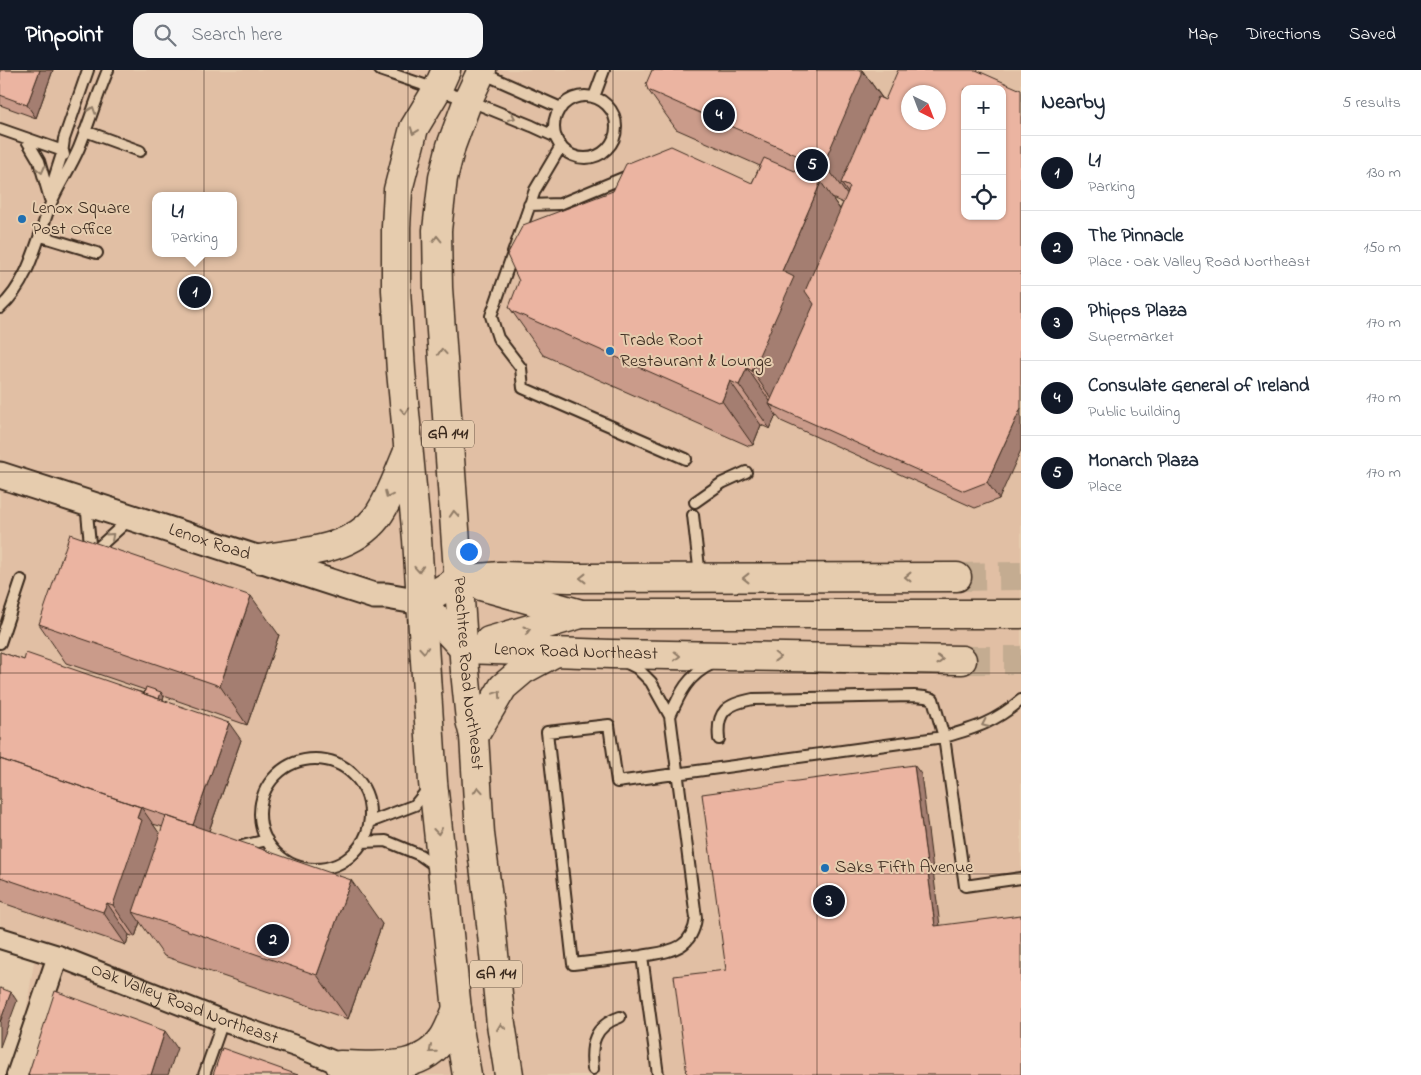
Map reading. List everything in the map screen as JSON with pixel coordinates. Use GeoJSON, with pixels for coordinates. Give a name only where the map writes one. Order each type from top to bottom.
{"type":"FeatureCollection","features":[{"type":"Feature","properties":{"kind":"main road","name":"Peachtree Road Northeast"},"geometry":{"type":"LineString","coordinates":[[479,71],[451,146],[443,178],[437,230],[442,352],[452,473],[458,580],[470,720],[474,736],[480,834],[501,1024],[509,1075]]}},
{"type":"Feature","properties":{"kind":"main road","name":"GA 141"},"geometry":{"type":"LineString","coordinates":[[442,79],[414,128],[398,190],[396,290],[421,602],[433,782],[457,1009],[467,1075]]}},
{"type":"Feature","properties":{"kind":"main road"},"geometry":{"type":"LineString","coordinates":[[260,559],[336,546],[362,533],[377,516],[409,451]]}},
{"type":"Feature","properties":{"kind":"main road"},"geometry":{"type":"LineString","coordinates":[[580,614],[464,649],[421,602],[458,580],[500,576],[570,578],[957,577]]}},
{"type":"Feature","properties":{"kind":"main road"},"geometry":{"type":"LineString","coordinates":[[458,580],[580,614],[1021,614]]}},
{"type":"Feature","properties":{"kind":"main road","name":"Lenox Road Northeast"},"geometry":{"type":"LineString","coordinates":[[464,649],[611,654],[962,660]]}},
{"type":"Feature","properties":{"kind":"main road"},"geometry":{"type":"LineString","coordinates":[[474,736],[503,687],[523,670],[556,652]]}},
{"type":"Feature","properties":{"kind":"main road"},"geometry":{"type":"LineString","coordinates":[[340,1064],[391,1066],[413,1063],[432,1051],[444,1037],[457,1009]]}},
{"type":"Feature","properties":{"kind":"street","name":"Lenox Road"},"geometry":{"type":"LineString","coordinates":[[0,475],[374,596],[387,596],[421,602]]}},
{"type":"Feature","properties":{"kind":"street","name":"Oak Valley Road Northeast"},"geometry":{"type":"LineString","coordinates":[[0,938],[58,956],[223,1021],[298,1047],[368,1075]]}},
{"type":"Feature","properties":{"kind":"street"},"geometry":{"type":"LineString","coordinates":[[17,1075],[58,956]]}},
{"type":"Feature","properties":{"kind":"lane"},"geometry":{"type":"LineString","coordinates":[[0,308],[9,300],[28,268],[41,236],[51,202],[54,179],[63,151],[64,139],[88,70]]}},
{"type":"Feature","properties":{"kind":"lane"},"geometry":{"type":"LineString","coordinates":[[51,202],[68,171],[108,70]]}},
{"type":"Feature","properties":{"kind":"lane"},"geometry":{"type":"LineString","coordinates":[[380,70],[442,79],[468,100],[532,126],[558,142],[576,157],[596,156],[611,144],[615,135],[616,125],[610,107],[603,101],[584,95],[575,97],[560,108],[555,118],[554,128],[558,142],[535,190],[491,316],[498,338],[521,368],[524,388],[686,459]]}},
{"type":"Feature","properties":{"kind":"lane"},"geometry":{"type":"LineString","coordinates":[[594,97],[604,70]]}},
{"type":"Feature","properties":{"kind":"lane"},"geometry":{"type":"LineString","coordinates":[[479,71],[560,108]]}},
{"type":"Feature","properties":{"kind":"lane"},"geometry":{"type":"LineString","coordinates":[[0,129],[63,151]]}},
{"type":"Feature","properties":{"kind":"lane"},"geometry":{"type":"LineString","coordinates":[[85,131],[140,151]]}},
{"type":"Feature","properties":{"kind":"lane"},"geometry":{"type":"LineString","coordinates":[[26,139],[39,161],[51,202]]}},
{"type":"Feature","properties":{"kind":"lane"},"geometry":{"type":"LineString","coordinates":[[63,151],[68,171]]}},
{"type":"Feature","properties":{"kind":"lane"},"geometry":{"type":"LineString","coordinates":[[530,204],[560,204],[640,171]]}},
{"type":"Feature","properties":{"kind":"lane"},"geometry":{"type":"LineString","coordinates":[[41,236],[97,253]]}},
{"type":"Feature","properties":{"kind":"lane"},"geometry":{"type":"LineString","coordinates":[[695,502],[722,483],[746,472]]}},
{"type":"Feature","properties":{"kind":"lane"},"geometry":{"type":"LineString","coordinates":[[86,502],[91,555],[132,518]]}},
{"type":"Feature","properties":{"kind":"lane"},"geometry":{"type":"LineString","coordinates":[[693,515],[700,578]]}},
{"type":"Feature","properties":{"kind":"lane"},"geometry":{"type":"LineString","coordinates":[[0,643],[21,580]]}},
{"type":"Feature","properties":{"kind":"lane"},"geometry":{"type":"LineString","coordinates":[[611,654],[637,668],[651,682],[670,716],[677,774],[696,918],[695,929],[689,939],[681,946],[664,952],[573,964],[547,732],[609,725],[617,782],[677,774],[944,737],[974,729],[990,722],[1021,700]]}},
{"type":"Feature","properties":{"kind":"lane"},"geometry":{"type":"LineString","coordinates":[[670,716],[680,694],[699,670],[729,656]]}},
{"type":"Feature","properties":{"kind":"lane"},"geometry":{"type":"LineString","coordinates":[[719,739],[717,725],[719,718],[731,705],[753,699],[914,696],[934,699],[944,737],[965,886],[1021,878]]}},
{"type":"Feature","properties":{"kind":"lane"},"geometry":{"type":"LineString","coordinates":[[318,759],[336,763],[352,772],[363,786],[369,803],[370,822],[362,842],[352,854],[338,864],[322,868],[305,868],[290,862],[276,853],[267,840],[261,824],[261,809],[264,794],[272,780],[284,769],[300,761],[318,759]]}},
{"type":"Feature","properties":{"kind":"lane"},"geometry":{"type":"LineString","coordinates":[[370,822],[415,805],[433,782]]}},
{"type":"Feature","properties":{"kind":"lane"},"geometry":{"type":"LineString","coordinates":[[223,851],[267,840]]}},
{"type":"Feature","properties":{"kind":"lane"},"geometry":{"type":"LineString","coordinates":[[362,842],[386,841],[420,855],[437,867],[444,878]]}},
{"type":"Feature","properties":{"kind":"lane"},"geometry":{"type":"LineString","coordinates":[[642,956],[658,1075]]}},
{"type":"Feature","properties":{"kind":"lane"},"geometry":{"type":"LineString","coordinates":[[593,1070],[591,1053],[593,1041],[604,1025],[620,1017]]}},
{"type":"Feature","properties":{"kind":"lane"},"geometry":{"type":"LineString","coordinates":[[204,1075],[223,1021]]}},
{"type":"Feature","properties":{"kind":"shaded area"},"geometry":{"type":"Polygon","coordinates":[[[0,70],[1021,70],[1021,1075],[16,1075],[36,949],[0,937],[0,70]]]}},
{"type":"Feature","properties":{"kind":"building"},"geometry":{"type":"Polygon","coordinates":[[[0,70],[40,70],[27,105],[0,95],[0,70]]]}},
{"type":"Feature","properties":{"kind":"building"},"geometry":{"type":"Polygon","coordinates":[[[652,70],[862,70],[862,75],[824,163],[819,165],[648,90],[646,84],[652,70]]]}},
{"type":"Feature","properties":{"kind":"building"},"geometry":{"type":"Polygon","coordinates":[[[898,70],[976,70],[1021,90],[1021,408],[987,482],[964,491],[769,404],[814,304],[805,291],[850,187],[841,183],[878,97],[885,100],[898,70]]]}},
{"type":"Feature","properties":{"kind":"building"},"geometry":{"type":"Polygon","coordinates":[[[671,146],[752,183],[764,158],[821,182],[782,271],[794,277],[752,371],[747,368],[739,385],[730,381],[722,401],[718,402],[512,311],[509,307],[519,281],[507,255],[523,225],[613,191],[626,164],[671,146]]]}},
{"type":"Feature","properties":{"kind":"building"},"geometry":{"type":"Polygon","coordinates":[[[70,534],[251,596],[220,686],[39,624],[70,534]]]}},
{"type":"Feature","properties":{"kind":"building"},"geometry":{"type":"Polygon","coordinates":[[[0,652],[24,660],[26,653],[229,723],[193,825],[0,759],[0,652]]]}},
{"type":"Feature","properties":{"kind":"building"},"geometry":{"type":"Polygon","coordinates":[[[146,687],[161,692],[159,699],[144,694],[146,687]]]}},
{"type":"Feature","properties":{"kind":"building"},"geometry":{"type":"Polygon","coordinates":[[[0,759],[141,807],[137,818],[142,820],[113,905],[107,903],[103,912],[0,877],[0,759]]]}},
{"type":"Feature","properties":{"kind":"building"},"geometry":{"type":"Polygon","coordinates":[[[914,765],[935,926],[1021,915],[1021,1075],[687,1075],[674,976],[726,970],[702,794],[914,765]]]}},
{"type":"Feature","properties":{"kind":"building"},"geometry":{"type":"Polygon","coordinates":[[[166,816],[351,880],[317,975],[133,912],[166,816]]]}},
{"type":"Feature","properties":{"kind":"building"},"geometry":{"type":"Polygon","coordinates":[[[0,988],[11,992],[0,1022],[0,988]]]}},
{"type":"Feature","properties":{"kind":"building"},"geometry":{"type":"Polygon","coordinates":[[[55,991],[165,1031],[151,1075],[28,1075],[55,991]]]}},
{"type":"Feature","properties":{"kind":"building"},"geometry":{"type":"Polygon","coordinates":[[[222,1048],[298,1075],[213,1075],[222,1048]]]}},
{"type":"Feature","properties":{"kind":"tunnel"},"geometry":{"type":"LineString","coordinates":[[957,577],[1021,576]]}},
{"type":"Feature","properties":{"kind":"tunnel"},"geometry":{"type":"LineString","coordinates":[[962,660],[1021,660]]}},
{"type":"Feature","properties":{"kind":"place","name":"Consulate General of Ireland"},"geometry":{"type":"Point","coordinates":[719,115]}},
{"type":"Feature","properties":{"kind":"place","name":"Monarch Plaza"},"geometry":{"type":"Point","coordinates":[812,165]}},
{"type":"Feature","properties":{"kind":"place","name":"Lenox Square Post Office"},"geometry":{"type":"Point","coordinates":[22,219]}},
{"type":"Feature","properties":{"kind":"place","name":"L1"},"geometry":{"type":"Point","coordinates":[195,292]}},
{"type":"Feature","properties":{"kind":"place","name":"Trade Root Restaurant & Lounge"},"geometry":{"type":"Point","coordinates":[610,351]}},
{"type":"Feature","properties":{"kind":"place","name":"Saks Fifth Avenue"},"geometry":{"type":"Point","coordinates":[825,868]}},
{"type":"Feature","properties":{"kind":"place","name":"Phipps Plaza"},"geometry":{"type":"Point","coordinates":[829,901]}},
{"type":"Feature","properties":{"kind":"place","name":"The Pinnacle"},"geometry":{"type":"Point","coordinates":[273,940]}}]}
